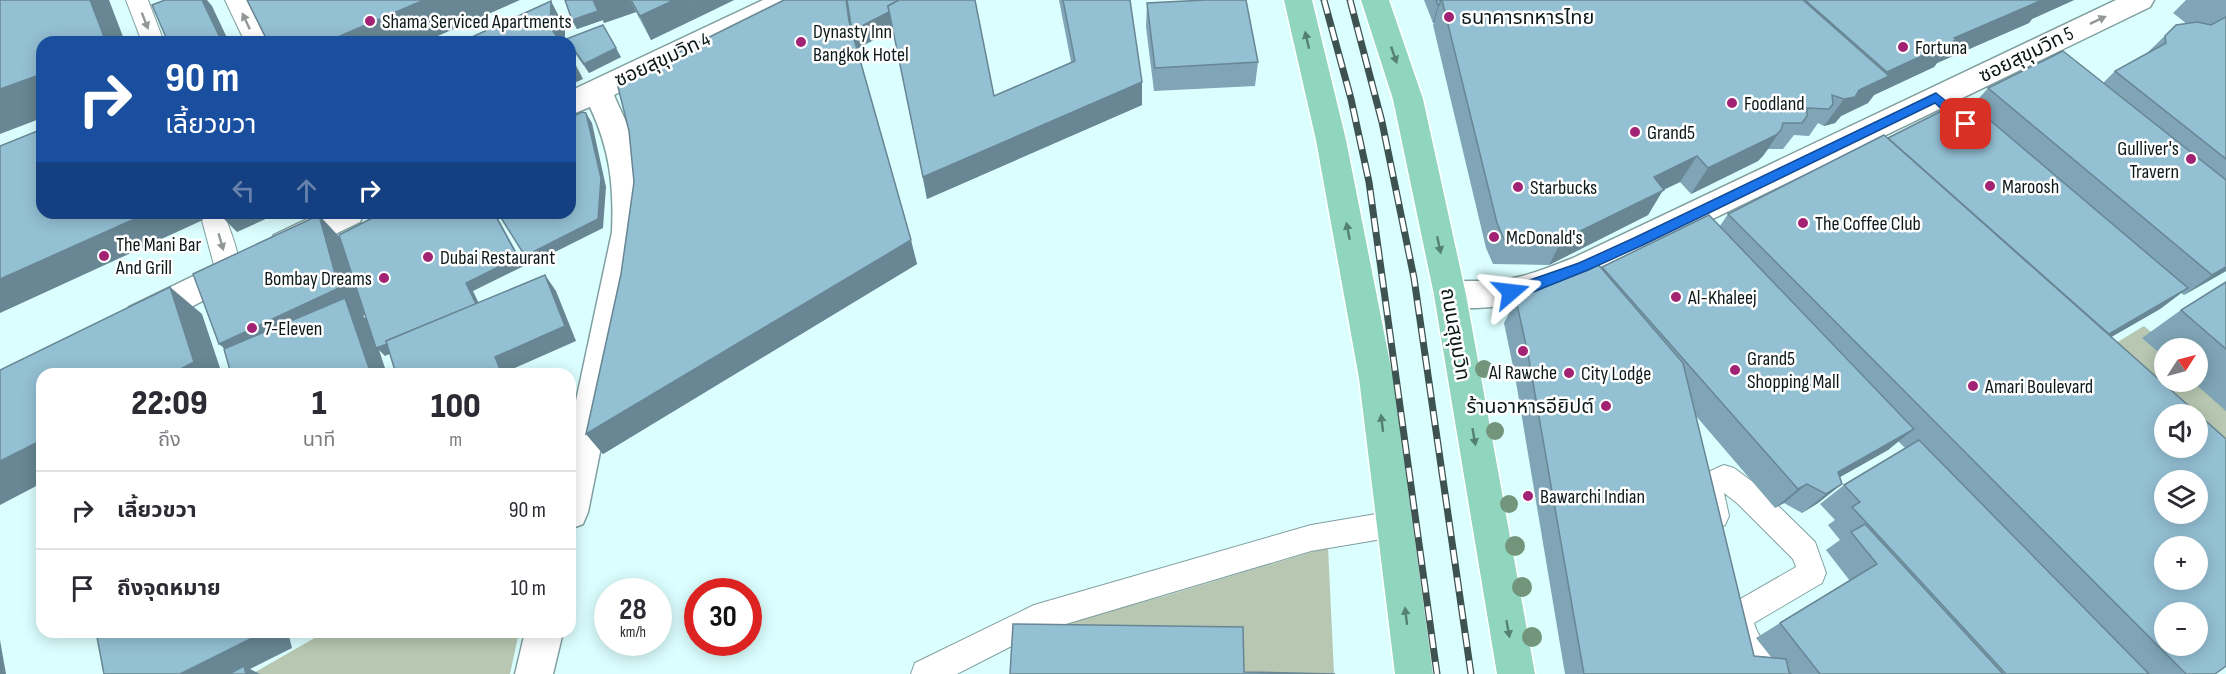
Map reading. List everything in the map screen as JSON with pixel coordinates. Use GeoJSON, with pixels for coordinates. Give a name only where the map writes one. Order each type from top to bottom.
{"type":"FeatureCollection","features":[{"type":"Feature","properties":{"kind":"main road"},"geometry":{"type":"LineString","coordinates":[[1298,0],[1331,140],[1376,378],[1414,674]]}},
{"type":"Feature","properties":{"kind":"main road","name":"ถนนสุขุมวิท"},"geometry":{"type":"LineString","coordinates":[[1375,0],[1408,99],[1450,295],[1516,674]]}},
{"type":"Feature","properties":{"kind":"street","name":"ซอยสุขุมวิท 4"},"geometry":{"type":"LineString","coordinates":[[576,101],[787,0]]}},
{"type":"Feature","properties":{"kind":"street","name":"ซอยสุขุมวิท 5"},"geometry":{"type":"LineString","coordinates":[[1450,295],[1499,294],[1523,290],[1584,267],[1947,107],[2140,0]]}},
{"type":"Feature","properties":{"kind":"street"},"geometry":{"type":"LineString","coordinates":[[576,483],[628,232],[629,206],[626,178],[615,130],[603,108],[598,90]]}},
{"type":"Feature","properties":{"kind":"street"},"geometry":{"type":"LineString","coordinates":[[114,330],[217,290],[339,219]]}},
{"type":"Feature","properties":{"kind":"street"},"geometry":{"type":"LineString","coordinates":[[534,674],[543,638]]}},
{"type":"Feature","properties":{"kind":"lane"},"geometry":{"type":"LineString","coordinates":[[137,0],[151,36]]}},
{"type":"Feature","properties":{"kind":"lane"},"geometry":{"type":"LineString","coordinates":[[236,0],[253,36]]}},
{"type":"Feature","properties":{"kind":"lane"},"geometry":{"type":"LineString","coordinates":[[214,219],[225,255],[217,290]]}},
{"type":"Feature","properties":{"kind":"lane"},"geometry":{"type":"LineString","coordinates":[[1721,540],[1709,486],[1724,477],[1747,494],[1804,551],[1812,573],[1735,605],[1743,638],[1771,674]]}},
{"type":"Feature","properties":{"kind":"lane"},"geometry":{"type":"LineString","coordinates":[[926,674],[1034,619],[1311,538],[1394,524]]}},
{"type":"Feature","properties":{"kind":"green space"},"geometry":{"type":"Polygon","coordinates":[[[2144,326],[2158,338],[2154,338],[2154,392],[2208,392],[2208,386],[2226,394],[2226,494],[2205,458],[2208,458],[2208,404],[2154,404],[2154,408],[2083,363],[2144,326]]]}},
{"type":"Feature","properties":{"kind":"green space"},"geometry":{"type":"Polygon","coordinates":[[[1328,547],[1334,674],[1042,674],[1033,631],[1165,596],[1328,547]]]}},
{"type":"Feature","properties":{"kind":"green space"},"geometry":{"type":"Polygon","coordinates":[[[315,638],[518,638],[510,674],[252,674],[315,638]]]}},
{"type":"Feature","properties":{"kind":"building"},"geometry":{"type":"Polygon","coordinates":[[[0,0],[90,0],[104,36],[36,36],[36,76],[0,89],[0,0]]]}},
{"type":"Feature","properties":{"kind":"building"},"geometry":{"type":"Polygon","coordinates":[[[165,0],[202,0],[219,36],[165,36],[152,5],[165,0]]]}},
{"type":"Feature","properties":{"kind":"building"},"geometry":{"type":"Polygon","coordinates":[[[247,0],[424,0],[340,36],[265,36],[247,0]]]}},
{"type":"Feature","properties":{"kind":"building"},"geometry":{"type":"Polygon","coordinates":[[[565,0],[593,0],[598,11],[572,20],[565,0]]]}},
{"type":"Feature","properties":{"kind":"building"},"geometry":{"type":"Polygon","coordinates":[[[631,0],[674,0],[640,16],[631,0]]]}},
{"type":"Feature","properties":{"kind":"building"},"geometry":{"type":"Polygon","coordinates":[[[784,0],[846,0],[849,21],[911,240],[586,434],[621,274],[634,182],[629,131],[617,83],[784,0]]]}},
{"type":"Feature","properties":{"kind":"building"},"geometry":{"type":"Polygon","coordinates":[[[847,0],[899,0],[888,6],[889,12],[852,31],[847,0]]]}},
{"type":"Feature","properties":{"kind":"building"},"geometry":{"type":"Polygon","coordinates":[[[899,0],[975,0],[994,96],[1075,61],[1063,0],[1130,0],[1142,82],[923,177],[888,6],[899,0]]]}},
{"type":"Feature","properties":{"kind":"building"},"geometry":{"type":"Polygon","coordinates":[[[1246,0],[1258,62],[1155,68],[1147,3],[1246,0]]]}},
{"type":"Feature","properties":{"kind":"building","name":"Grand5"},"geometry":{"type":"Polygon","coordinates":[[[1442,0],[1803,0],[1889,76],[1859,90],[1855,97],[1844,99],[1832,95],[1833,104],[1829,109],[1807,108],[1807,116],[1802,123],[1783,123],[1776,135],[1708,168],[1697,156],[1654,177],[1664,190],[1562,240],[1504,239],[1497,223],[1442,0]]]}},
{"type":"Feature","properties":{"kind":"building"},"geometry":{"type":"Polygon","coordinates":[[[1805,0],[2042,0],[1954,38],[1956,40],[1887,72],[1805,0]]]}},
{"type":"Feature","properties":{"kind":"building"},"geometry":{"type":"Polygon","coordinates":[[[551,1],[550,27],[557,36],[474,36],[551,1]]]}},
{"type":"Feature","properties":{"kind":"building"},"geometry":{"type":"Polygon","coordinates":[[[2226,17],[2226,159],[2115,71],[2166,43],[2165,36],[2176,25],[2197,22],[2211,25],[2226,17]]]}},
{"type":"Feature","properties":{"kind":"building"},"geometry":{"type":"Polygon","coordinates":[[[603,25],[616,48],[584,64],[576,53],[576,36],[574,36],[603,25]]]}},
{"type":"Feature","properties":{"kind":"building"},"geometry":{"type":"Polygon","coordinates":[[[2063,51],[2226,180],[2226,267],[2212,275],[1988,88],[2063,51]]]}},
{"type":"Feature","properties":{"kind":"building"},"geometry":{"type":"Polygon","coordinates":[[[1965,99],[2188,288],[2109,334],[1888,138],[1965,99]]]}},
{"type":"Feature","properties":{"kind":"building"},"geometry":{"type":"Polygon","coordinates":[[[586,113],[601,178],[598,219],[525,256],[502,219],[576,219],[576,115],[586,113]]]}},
{"type":"Feature","properties":{"kind":"building"},"geometry":{"type":"Polygon","coordinates":[[[36,131],[36,219],[135,219],[0,279],[0,146],[36,131]]]}},
{"type":"Feature","properties":{"kind":"building","name":"Amari Boulevard"},"geometry":{"type":"Polygon","coordinates":[[[1884,135],[2154,375],[2154,392],[2173,392],[2187,404],[2154,404],[2154,458],[2208,458],[2208,423],[2226,439],[2226,666],[2215,674],[2186,674],[2168,656],[2208,656],[2208,602],[2154,602],[2154,642],[1728,214],[1884,135]]]}},
{"type":"Feature","properties":{"kind":"building","name":"Grand5 Shopping Mall"},"geometry":{"type":"Polygon","coordinates":[[[1709,215],[1914,429],[1838,472],[1842,484],[1826,494],[1807,484],[1798,489],[1602,267],[1709,215]]]}},
{"type":"Feature","properties":{"kind":"building"},"geometry":{"type":"Polygon","coordinates":[[[310,219],[320,219],[339,288],[219,344],[193,274],[310,219]]]}},
{"type":"Feature","properties":{"kind":"building"},"geometry":{"type":"Polygon","coordinates":[[[370,219],[497,219],[518,257],[466,283],[476,304],[386,341],[387,344],[376,348],[339,235],[370,219]]]}},
{"type":"Feature","properties":{"kind":"building"},"geometry":{"type":"Polygon","coordinates":[[[1596,262],[1683,363],[1754,656],[1786,659],[1791,674],[1584,674],[1528,354],[1516,300],[1596,262]]]}},
{"type":"Feature","properties":{"kind":"building"},"geometry":{"type":"Polygon","coordinates":[[[545,275],[565,326],[495,357],[500,368],[394,368],[386,341],[545,275]]]}},
{"type":"Feature","properties":{"kind":"building"},"geometry":{"type":"Polygon","coordinates":[[[2226,282],[2226,349],[2181,310],[2226,282]]]}},
{"type":"Feature","properties":{"kind":"building"},"geometry":{"type":"Polygon","coordinates":[[[170,287],[194,362],[182,368],[36,368],[36,443],[0,461],[0,370],[170,287]]]}},
{"type":"Feature","properties":{"kind":"building"},"geometry":{"type":"Polygon","coordinates":[[[345,298],[369,368],[229,368],[224,349],[345,298]]]}},
{"type":"Feature","properties":{"kind":"building"},"geometry":{"type":"Polygon","coordinates":[[[1919,440],[2149,674],[2006,674],[1852,507],[1860,502],[1844,485],[1919,440]]]}},
{"type":"Feature","properties":{"kind":"building"},"geometry":{"type":"Polygon","coordinates":[[[1865,524],[2003,674],[1820,674],[1780,623],[1877,564],[1851,532],[1865,524]]]}},
{"type":"Feature","properties":{"kind":"building"},"geometry":{"type":"Polygon","coordinates":[[[1013,624],[1243,627],[1244,672],[1335,674],[1010,674],[1013,624]]]}},
{"type":"Feature","properties":{"kind":"building"},"geometry":{"type":"Polygon","coordinates":[[[97,638],[252,638],[180,674],[104,674],[97,638]]]}},
{"type":"Feature","properties":{"kind":"building"},"geometry":{"type":"Polygon","coordinates":[[[244,666],[246,674],[229,674],[244,666]]]}},
{"type":"Feature","properties":{"kind":"railway"},"geometry":{"type":"LineString","coordinates":[[1324,0],[1351,99],[1369,182],[1437,674]]}},
{"type":"Feature","properties":{"kind":"railway"},"geometry":{"type":"LineString","coordinates":[[1350,0],[1382,122],[1414,278],[1471,674]]}},
{"type":"Feature","properties":{"kind":"place","name":"ธนาคารทหารไทย"},"geometry":{"type":"Point","coordinates":[1449,17]}},
{"type":"Feature","properties":{"kind":"place","name":"Shama Serviced Apartments"},"geometry":{"type":"Point","coordinates":[370,21]}},
{"type":"Feature","properties":{"kind":"place","name":"Dynasty Inn Bangkok Hotel"},"geometry":{"type":"Point","coordinates":[801,42]}},
{"type":"Feature","properties":{"kind":"place","name":"Fortuna"},"geometry":{"type":"Point","coordinates":[1903,47]}},
{"type":"Feature","properties":{"kind":"place","name":"Foodland"},"geometry":{"type":"Point","coordinates":[1732,103]}},
{"type":"Feature","properties":{"kind":"place","name":"Grand5"},"geometry":{"type":"Point","coordinates":[1635,132]}},
{"type":"Feature","properties":{"kind":"place","name":"Gulliver's Travern"},"geometry":{"type":"Point","coordinates":[2191,159]}},
{"type":"Feature","properties":{"kind":"place","name":"Maroosh"},"geometry":{"type":"Point","coordinates":[1990,186]}},
{"type":"Feature","properties":{"kind":"place","name":"Starbucks"},"geometry":{"type":"Point","coordinates":[1518,187]}},
{"type":"Feature","properties":{"kind":"place","name":"The Coffee Club"},"geometry":{"type":"Point","coordinates":[1803,223]}},
{"type":"Feature","properties":{"kind":"place","name":"McDonald's"},"geometry":{"type":"Point","coordinates":[1494,237]}},
{"type":"Feature","properties":{"kind":"place","name":"The Mani Bar And Grill"},"geometry":{"type":"Point","coordinates":[104,256]}},
{"type":"Feature","properties":{"kind":"place","name":"Dubai Restaurant"},"geometry":{"type":"Point","coordinates":[428,257]}},
{"type":"Feature","properties":{"kind":"place","name":"Bombay Dreams"},"geometry":{"type":"Point","coordinates":[384,278]}},
{"type":"Feature","properties":{"kind":"place","name":"Al-Khaleej"},"geometry":{"type":"Point","coordinates":[1676,297]}},
{"type":"Feature","properties":{"kind":"place","name":"7-Eleven"},"geometry":{"type":"Point","coordinates":[252,328]}},
{"type":"Feature","properties":{"kind":"place","name":"Al Rawche"},"geometry":{"type":"Point","coordinates":[1523,351]}},
{"type":"Feature","properties":{"kind":"place","name":"Grand5 Shopping Mall"},"geometry":{"type":"Point","coordinates":[1735,370]}},
{"type":"Feature","properties":{"kind":"place","name":"City Lodge"},"geometry":{"type":"Point","coordinates":[1569,373]}},
{"type":"Feature","properties":{"kind":"place","name":"Amari Boulevard"},"geometry":{"type":"Point","coordinates":[1973,386]}},
{"type":"Feature","properties":{"kind":"place","name":"ร้านอาหารอียิปต์"},"geometry":{"type":"Point","coordinates":[1606,406]}},
{"type":"Feature","properties":{"kind":"place","name":"Bawarchi Indian"},"geometry":{"type":"Point","coordinates":[1528,496]}},
{"type":"Feature","properties":{"kind":"route"},"geometry":{"type":"LineString","coordinates":[[1511,292],[1523,290],[1584,267],[1639,242],[1936,98],[1966,124]]}}]}
